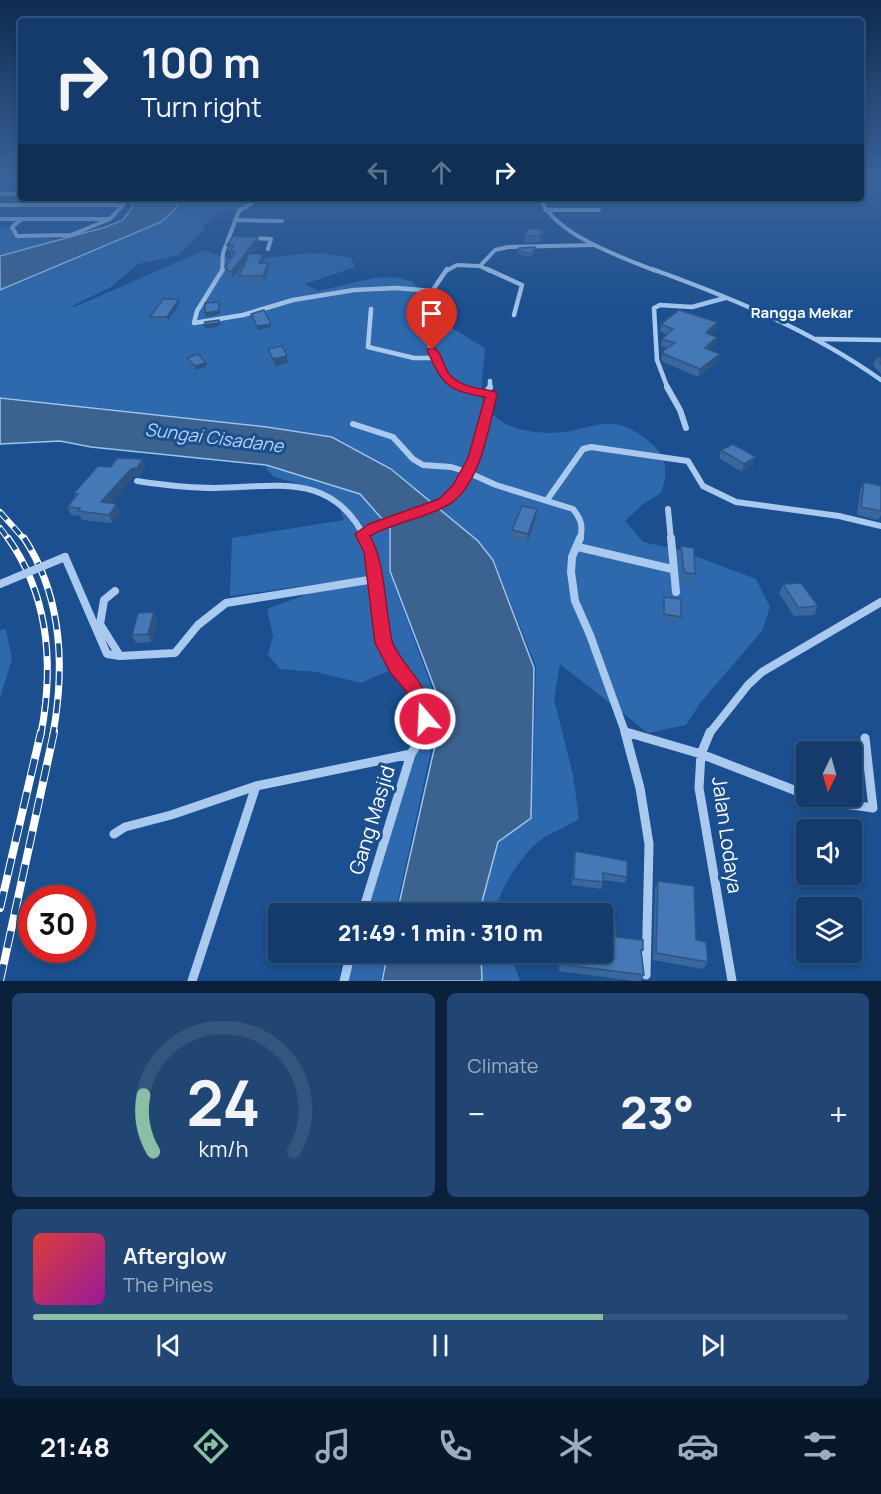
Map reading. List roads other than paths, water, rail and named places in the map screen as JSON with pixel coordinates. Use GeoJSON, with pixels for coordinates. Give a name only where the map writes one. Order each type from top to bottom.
{"type":"FeatureCollection","features":[{"type":"Feature","properties":{"kind":"street"},"geometry":{"type":"LineString","coordinates":[[17,224],[12,227],[17,236],[71,235],[98,224]]}},
{"type":"Feature","properties":{"kind":"street"},"geometry":{"type":"LineString","coordinates":[[234,224],[223,253],[224,268],[197,311],[194,323],[243,315],[293,300],[354,290],[396,288],[433,291]]}},
{"type":"Feature","properties":{"kind":"street"},"geometry":{"type":"LineString","coordinates":[[561,224],[595,245],[725,298],[813,339],[853,360],[881,380]]}},
{"type":"Feature","properties":{"kind":"street"},"geometry":{"type":"LineString","coordinates":[[227,238],[238,238]]}},
{"type":"Feature","properties":{"kind":"street"},"geometry":{"type":"LineString","coordinates":[[250,238],[271,239],[268,249]]}},
{"type":"Feature","properties":{"kind":"street"},"geometry":{"type":"LineString","coordinates":[[480,266],[495,250],[508,247],[595,245]]}},
{"type":"Feature","properties":{"kind":"street"},"geometry":{"type":"LineString","coordinates":[[492,394],[468,391],[444,376],[434,357],[420,317],[422,306],[448,267],[458,264],[480,266],[495,275],[522,285],[514,315]]}},
{"type":"Feature","properties":{"kind":"street"},"geometry":{"type":"LineString","coordinates":[[686,428],[682,411],[669,393],[657,360],[654,308],[660,306],[692,307],[725,298]]}},
{"type":"Feature","properties":{"kind":"street"},"geometry":{"type":"LineString","coordinates":[[371,309],[368,347],[414,358],[434,357]]}},
{"type":"Feature","properties":{"kind":"street"},"geometry":{"type":"LineString","coordinates":[[813,339],[881,340]]}},
{"type":"Feature","properties":{"kind":"street"},"geometry":{"type":"LineString","coordinates":[[490,381],[490,390],[486,393],[492,394]]}},
{"type":"Feature","properties":{"kind":"street"},"geometry":{"type":"LineString","coordinates":[[362,534],[374,527],[444,502],[451,497],[475,458],[482,437],[484,417],[492,394]]}},
{"type":"Feature","properties":{"kind":"street"},"geometry":{"type":"LineString","coordinates":[[353,424],[393,437],[412,459],[423,465],[451,467],[467,472],[496,485],[573,509],[580,517],[583,528],[578,547],[572,557],[571,572],[575,601],[590,635],[625,732],[640,787],[646,822],[650,884],[646,925],[646,975]]}},
{"type":"Feature","properties":{"kind":"street"},"geometry":{"type":"LineString","coordinates":[[547,500],[583,449],[596,447],[688,461],[702,486],[736,501],[838,516],[881,526]]}},
{"type":"Feature","properties":{"kind":"street","name":"Gang Masjid"},"geometry":{"type":"LineString","coordinates":[[137,481],[214,488],[276,483],[304,485],[336,500],[351,514],[362,534],[371,552],[384,643],[397,667],[412,686],[420,701],[425,719],[425,734],[411,754],[365,903]]}},
{"type":"Feature","properties":{"kind":"street"},"geometry":{"type":"LineString","coordinates":[[668,509],[676,592]]}},
{"type":"Feature","properties":{"kind":"street"},"geometry":{"type":"LineString","coordinates":[[578,547],[672,569]]}},
{"type":"Feature","properties":{"kind":"street"},"geometry":{"type":"LineString","coordinates":[[0,584],[65,557],[107,654],[120,656],[175,653],[187,636],[213,611],[226,603],[375,579]]}},
{"type":"Feature","properties":{"kind":"street"},"geometry":{"type":"LineString","coordinates":[[115,591],[104,600],[100,624],[120,656]]}},
{"type":"Feature","properties":{"kind":"street","name":"Jalan Lodaya"},"geometry":{"type":"LineString","coordinates":[[732,981],[699,788],[701,754],[709,734],[762,672],[881,602]]}},
{"type":"Feature","properties":{"kind":"street"},"geometry":{"type":"LineString","coordinates":[[625,732],[701,754],[796,791]]}},
{"type":"Feature","properties":{"kind":"street"},"geometry":{"type":"LineString","coordinates":[[862,807],[877,809],[865,738]]}},
{"type":"Feature","properties":{"kind":"street"},"geometry":{"type":"LineString","coordinates":[[114,834],[132,825],[171,815],[256,786],[411,754]]}},
{"type":"Feature","properties":{"kind":"street"},"geometry":{"type":"LineString","coordinates":[[192,981],[256,786]]}},
{"type":"Feature","properties":{"kind":"street"},"geometry":{"type":"LineString","coordinates":[[344,981],[348,963]]}},
{"type":"Feature","properties":{"kind":"water"},"geometry":{"type":"Polygon","coordinates":[[[114,224],[157,224],[0,290],[0,256],[114,224]]]}},
{"type":"Feature","properties":{"kind":"water","name":"Sungai Cisadane"},"geometry":{"type":"Polygon","coordinates":[[[0,398],[267,427],[332,437],[391,469],[478,541],[493,560],[534,668],[531,818],[498,842],[482,903],[399,903],[443,710],[390,571],[390,528],[360,494],[266,465],[91,447],[60,441],[0,444],[0,398]]]}},
{"type":"Feature","properties":{"kind":"water"},"geometry":{"type":"Polygon","coordinates":[[[386,963],[481,963],[482,981],[382,981],[386,963]]]}},
{"type":"Feature","properties":{"kind":"railway"},"geometry":{"type":"LineString","coordinates":[[0,512],[25,540]]}},
{"type":"Feature","properties":{"kind":"railway"},"geometry":{"type":"LineString","coordinates":[[0,528],[9,540]]}},
{"type":"Feature","properties":{"kind":"railway"},"geometry":{"type":"LineString","coordinates":[[8,538],[22,560],[32,583],[45,632],[47,682],[41,734]]}},
{"type":"Feature","properties":{"kind":"railway"},"geometry":{"type":"LineString","coordinates":[[24,538],[37,560],[46,584],[57,633],[59,683],[53,734]]}},
{"type":"Feature","properties":{"kind":"railway"},"geometry":{"type":"LineString","coordinates":[[0,908],[41,732]]}},
{"type":"Feature","properties":{"kind":"railway"},"geometry":{"type":"LineString","coordinates":[[0,981],[54,732]]}},
{"type":"Feature","properties":{"kind":"district","name":"Rangga Mekar"},"geometry":{"type":"Point","coordinates":[802,313]}}]}
